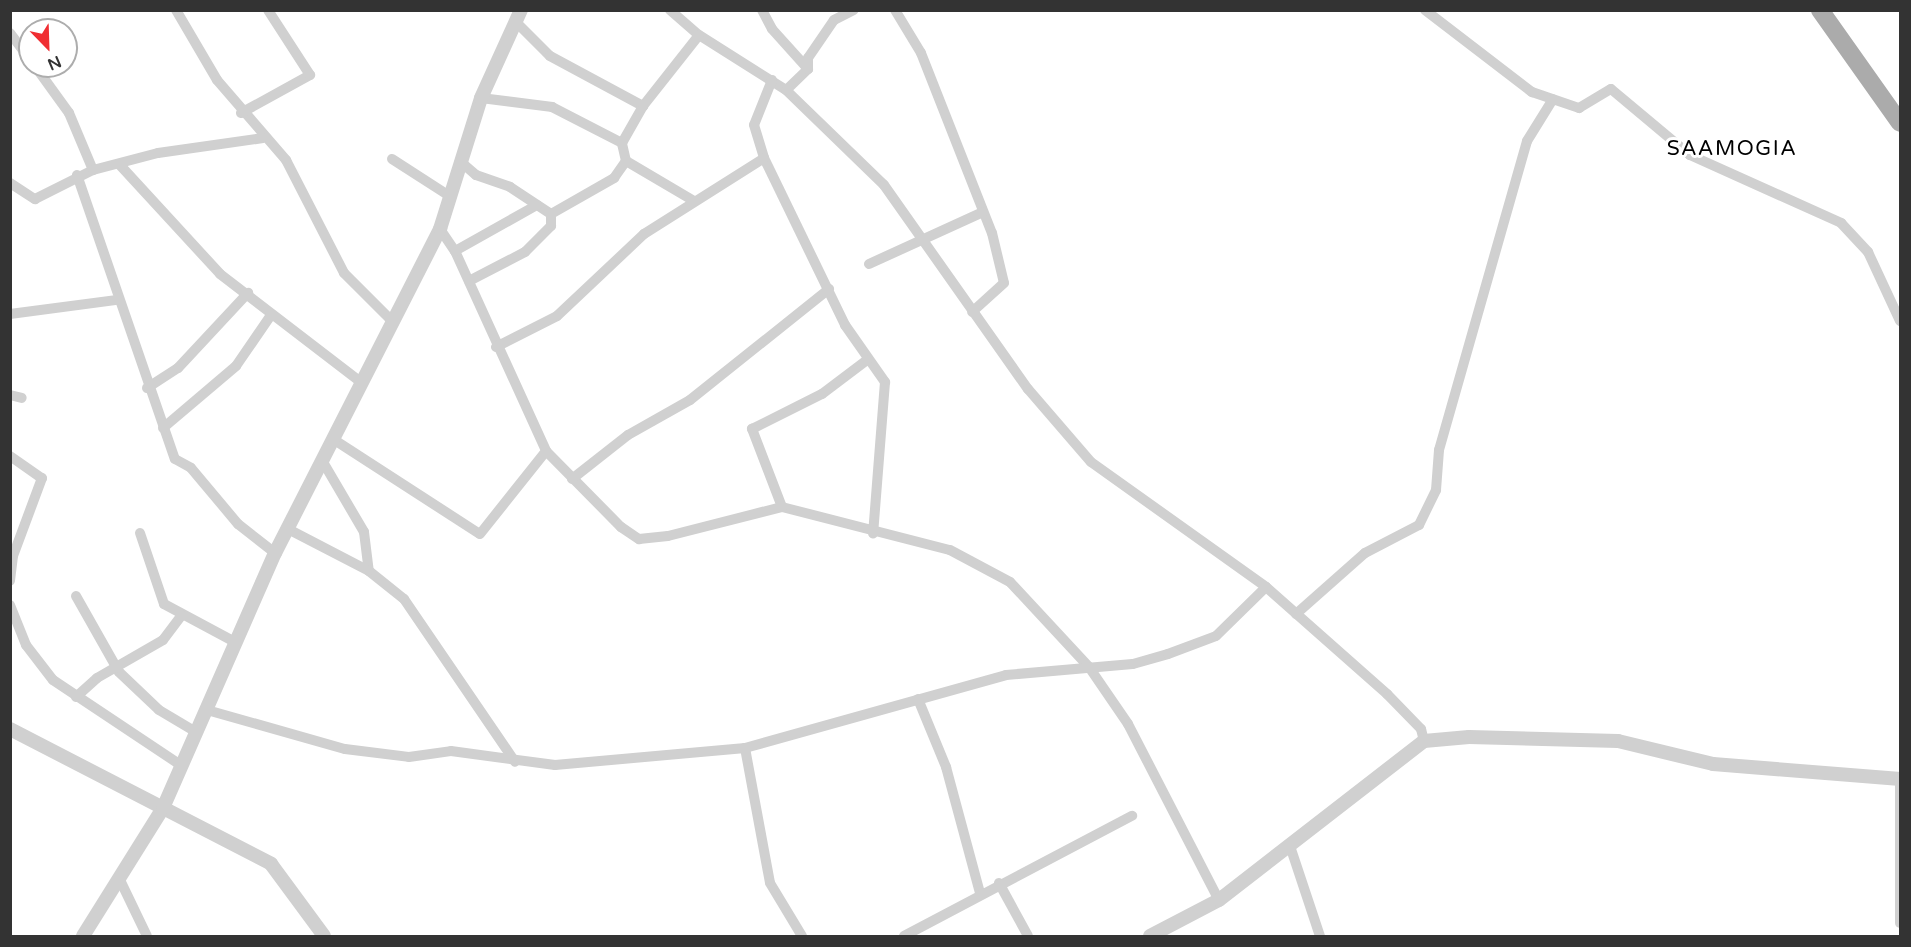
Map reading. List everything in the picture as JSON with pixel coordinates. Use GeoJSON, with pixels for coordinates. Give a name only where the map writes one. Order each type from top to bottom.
{"type":"FeatureCollection","features":[{"type":"Feature","properties":{"kind":"main road"},"geometry":{"type":"LineString","coordinates":[[1820,10],[1900,123]]}},
{"type":"Feature","properties":{"kind":"street"},"geometry":{"type":"LineString","coordinates":[[176,10],[241,112],[302,186],[348,279],[393,322]]}},
{"type":"Feature","properties":{"kind":"street"},"geometry":{"type":"LineString","coordinates":[[241,112],[310,75],[268,10]]}},
{"type":"Feature","properties":{"kind":"street"},"geometry":{"type":"LineString","coordinates":[[670,10],[699,35],[786,90],[884,185],[926,242],[972,312],[1059,429],[1091,462],[1266,587],[1387,694],[1421,729],[1424,741]]}},
{"type":"Feature","properties":{"kind":"street"},"geometry":{"type":"LineString","coordinates":[[762,10],[772,30],[808,69]]}},
{"type":"Feature","properties":{"kind":"street"},"geometry":{"type":"LineString","coordinates":[[786,90],[808,69],[808,58],[832,15],[855,10]]}},
{"type":"Feature","properties":{"kind":"street"},"geometry":{"type":"LineString","coordinates":[[896,10],[921,53],[984,212],[1004,283],[972,312]]}},
{"type":"Feature","properties":{"kind":"street"},"geometry":{"type":"LineString","coordinates":[[1425,10],[1532,92],[1579,108],[1611,89],[1690,155],[1841,223],[1868,252],[1900,321]]}},
{"type":"Feature","properties":{"kind":"street"},"geometry":{"type":"LineString","coordinates":[[83,936],[163,808],[275,553],[322,462],[336,441],[362,383],[440,229],[482,98],[519,16],[550,56],[643,106]]}},
{"type":"Feature","properties":{"kind":"street"},"geometry":{"type":"LineString","coordinates":[[694,201],[626,161],[622,144],[643,106],[699,35]]}},
{"type":"Feature","properties":{"kind":"street"},"geometry":{"type":"LineString","coordinates":[[43,78],[69,113],[93,170]]}},
{"type":"Feature","properties":{"kind":"street"},"geometry":{"type":"LineString","coordinates":[[772,80],[754,124],[764,158],[867,360],[885,382],[873,534]]}},
{"type":"Feature","properties":{"kind":"street"},"geometry":{"type":"LineString","coordinates":[[482,98],[552,107],[622,144]]}},
{"type":"Feature","properties":{"kind":"street"},"geometry":{"type":"LineString","coordinates":[[1296,614],[1365,553],[1419,525],[1427,508],[1527,141],[1553,99]]}},
{"type":"Feature","properties":{"kind":"street"},"geometry":{"type":"LineString","coordinates":[[10,183],[35,199],[76,175],[93,170],[158,153],[263,138]]}},
{"type":"Feature","properties":{"kind":"street"},"geometry":{"type":"LineString","coordinates":[[496,347],[569,308],[598,272],[694,201],[764,158]]}},
{"type":"Feature","properties":{"kind":"street"},"geometry":{"type":"LineString","coordinates":[[392,159],[451,197]]}},
{"type":"Feature","properties":{"kind":"street"},"geometry":{"type":"LineString","coordinates":[[551,214],[614,178],[626,161]]}},
{"type":"Feature","properties":{"kind":"street"},"geometry":{"type":"LineString","coordinates":[[461,162],[476,176],[510,187],[551,214]]}},
{"type":"Feature","properties":{"kind":"street"},"geometry":{"type":"LineString","coordinates":[[119,164],[169,224],[220,274],[248,293],[271,315],[362,383]]}},
{"type":"Feature","properties":{"kind":"street"},"geometry":{"type":"LineString","coordinates":[[76,175],[147,388],[175,459],[191,468],[238,524],[275,553]]}},
{"type":"Feature","properties":{"kind":"street"},"geometry":{"type":"LineString","coordinates":[[455,251],[537,205]]}},
{"type":"Feature","properties":{"kind":"street"},"geometry":{"type":"LineString","coordinates":[[869,264],[926,242],[984,212]]}},
{"type":"Feature","properties":{"kind":"street"},"geometry":{"type":"LineString","coordinates":[[469,281],[525,252],[551,226],[551,214]]}},
{"type":"Feature","properties":{"kind":"street"},"geometry":{"type":"LineString","coordinates":[[440,229],[455,251],[496,347],[546,451],[572,479],[639,539],[782,507],[873,534],[950,550],[1010,582],[1089,667],[1128,724],[1220,900]]}},
{"type":"Feature","properties":{"kind":"street"},"geometry":{"type":"LineString","coordinates":[[572,479],[628,435],[690,400],[829,289]]}},
{"type":"Feature","properties":{"kind":"street"},"geometry":{"type":"LineString","coordinates":[[147,388],[178,368],[248,293]]}},
{"type":"Feature","properties":{"kind":"street"},"geometry":{"type":"LineString","coordinates":[[10,314],[117,300]]}},
{"type":"Feature","properties":{"kind":"street"},"geometry":{"type":"LineString","coordinates":[[162,428],[236,366],[271,315]]}},
{"type":"Feature","properties":{"kind":"street"},"geometry":{"type":"LineString","coordinates":[[782,507],[752,429],[822,394],[867,360]]}},
{"type":"Feature","properties":{"kind":"street"},"geometry":{"type":"LineString","coordinates":[[10,395],[22,398]]}},
{"type":"Feature","properties":{"kind":"street"},"geometry":{"type":"LineString","coordinates":[[336,441],[480,534],[546,451]]}},
{"type":"Feature","properties":{"kind":"street"},"geometry":{"type":"LineString","coordinates":[[10,456],[42,478],[13,556],[10,581]]}},
{"type":"Feature","properties":{"kind":"street"},"geometry":{"type":"LineString","coordinates":[[322,462],[364,532],[369,571]]}},
{"type":"Feature","properties":{"kind":"street"},"geometry":{"type":"LineString","coordinates":[[288,530],[369,571],[404,599],[515,762]]}},
{"type":"Feature","properties":{"kind":"street"},"geometry":{"type":"LineString","coordinates":[[141,533],[161,600],[182,615],[235,642]]}},
{"type":"Feature","properties":{"kind":"street"},"geometry":{"type":"LineString","coordinates":[[207,710],[345,749],[409,757],[451,751],[515,762],[621,762],[745,748],[1006,675],[1133,664],[1216,636],[1266,587]]}},
{"type":"Feature","properties":{"kind":"street"},"geometry":{"type":"LineString","coordinates":[[76,596],[115,666],[159,710],[196,732]]}},
{"type":"Feature","properties":{"kind":"street"},"geometry":{"type":"LineString","coordinates":[[10,605],[32,656],[76,697],[182,766]]}},
{"type":"Feature","properties":{"kind":"street"},"geometry":{"type":"LineString","coordinates":[[76,697],[115,666],[163,640],[182,615]]}},
{"type":"Feature","properties":{"kind":"street"},"geometry":{"type":"LineString","coordinates":[[918,699],[946,767],[980,893]]}},
{"type":"Feature","properties":{"kind":"street"},"geometry":{"type":"LineString","coordinates":[[10,729],[272,864],[324,936]]}},
{"type":"Feature","properties":{"kind":"street"},"geometry":{"type":"LineString","coordinates":[[1150,936],[1220,900],[1424,741],[1469,736],[1618,741],[1713,764],[1900,779],[1900,923]]}},
{"type":"Feature","properties":{"kind":"street"},"geometry":{"type":"LineString","coordinates":[[745,748],[771,883],[802,936]]}},
{"type":"Feature","properties":{"kind":"street"},"geometry":{"type":"LineString","coordinates":[[904,936],[980,893],[1131,816]]}},
{"type":"Feature","properties":{"kind":"street"},"geometry":{"type":"LineString","coordinates":[[1290,846],[1320,936]]}},
{"type":"Feature","properties":{"kind":"street"},"geometry":{"type":"LineString","coordinates":[[120,880],[147,936]]}},
{"type":"Feature","properties":{"kind":"street"},"geometry":{"type":"LineString","coordinates":[[999,883],[1028,936]]}},
{"type":"Feature","properties":{"kind":"district","name":"SAAMOGIA"},"geometry":{"type":"Point","coordinates":[1732,149]}}]}
